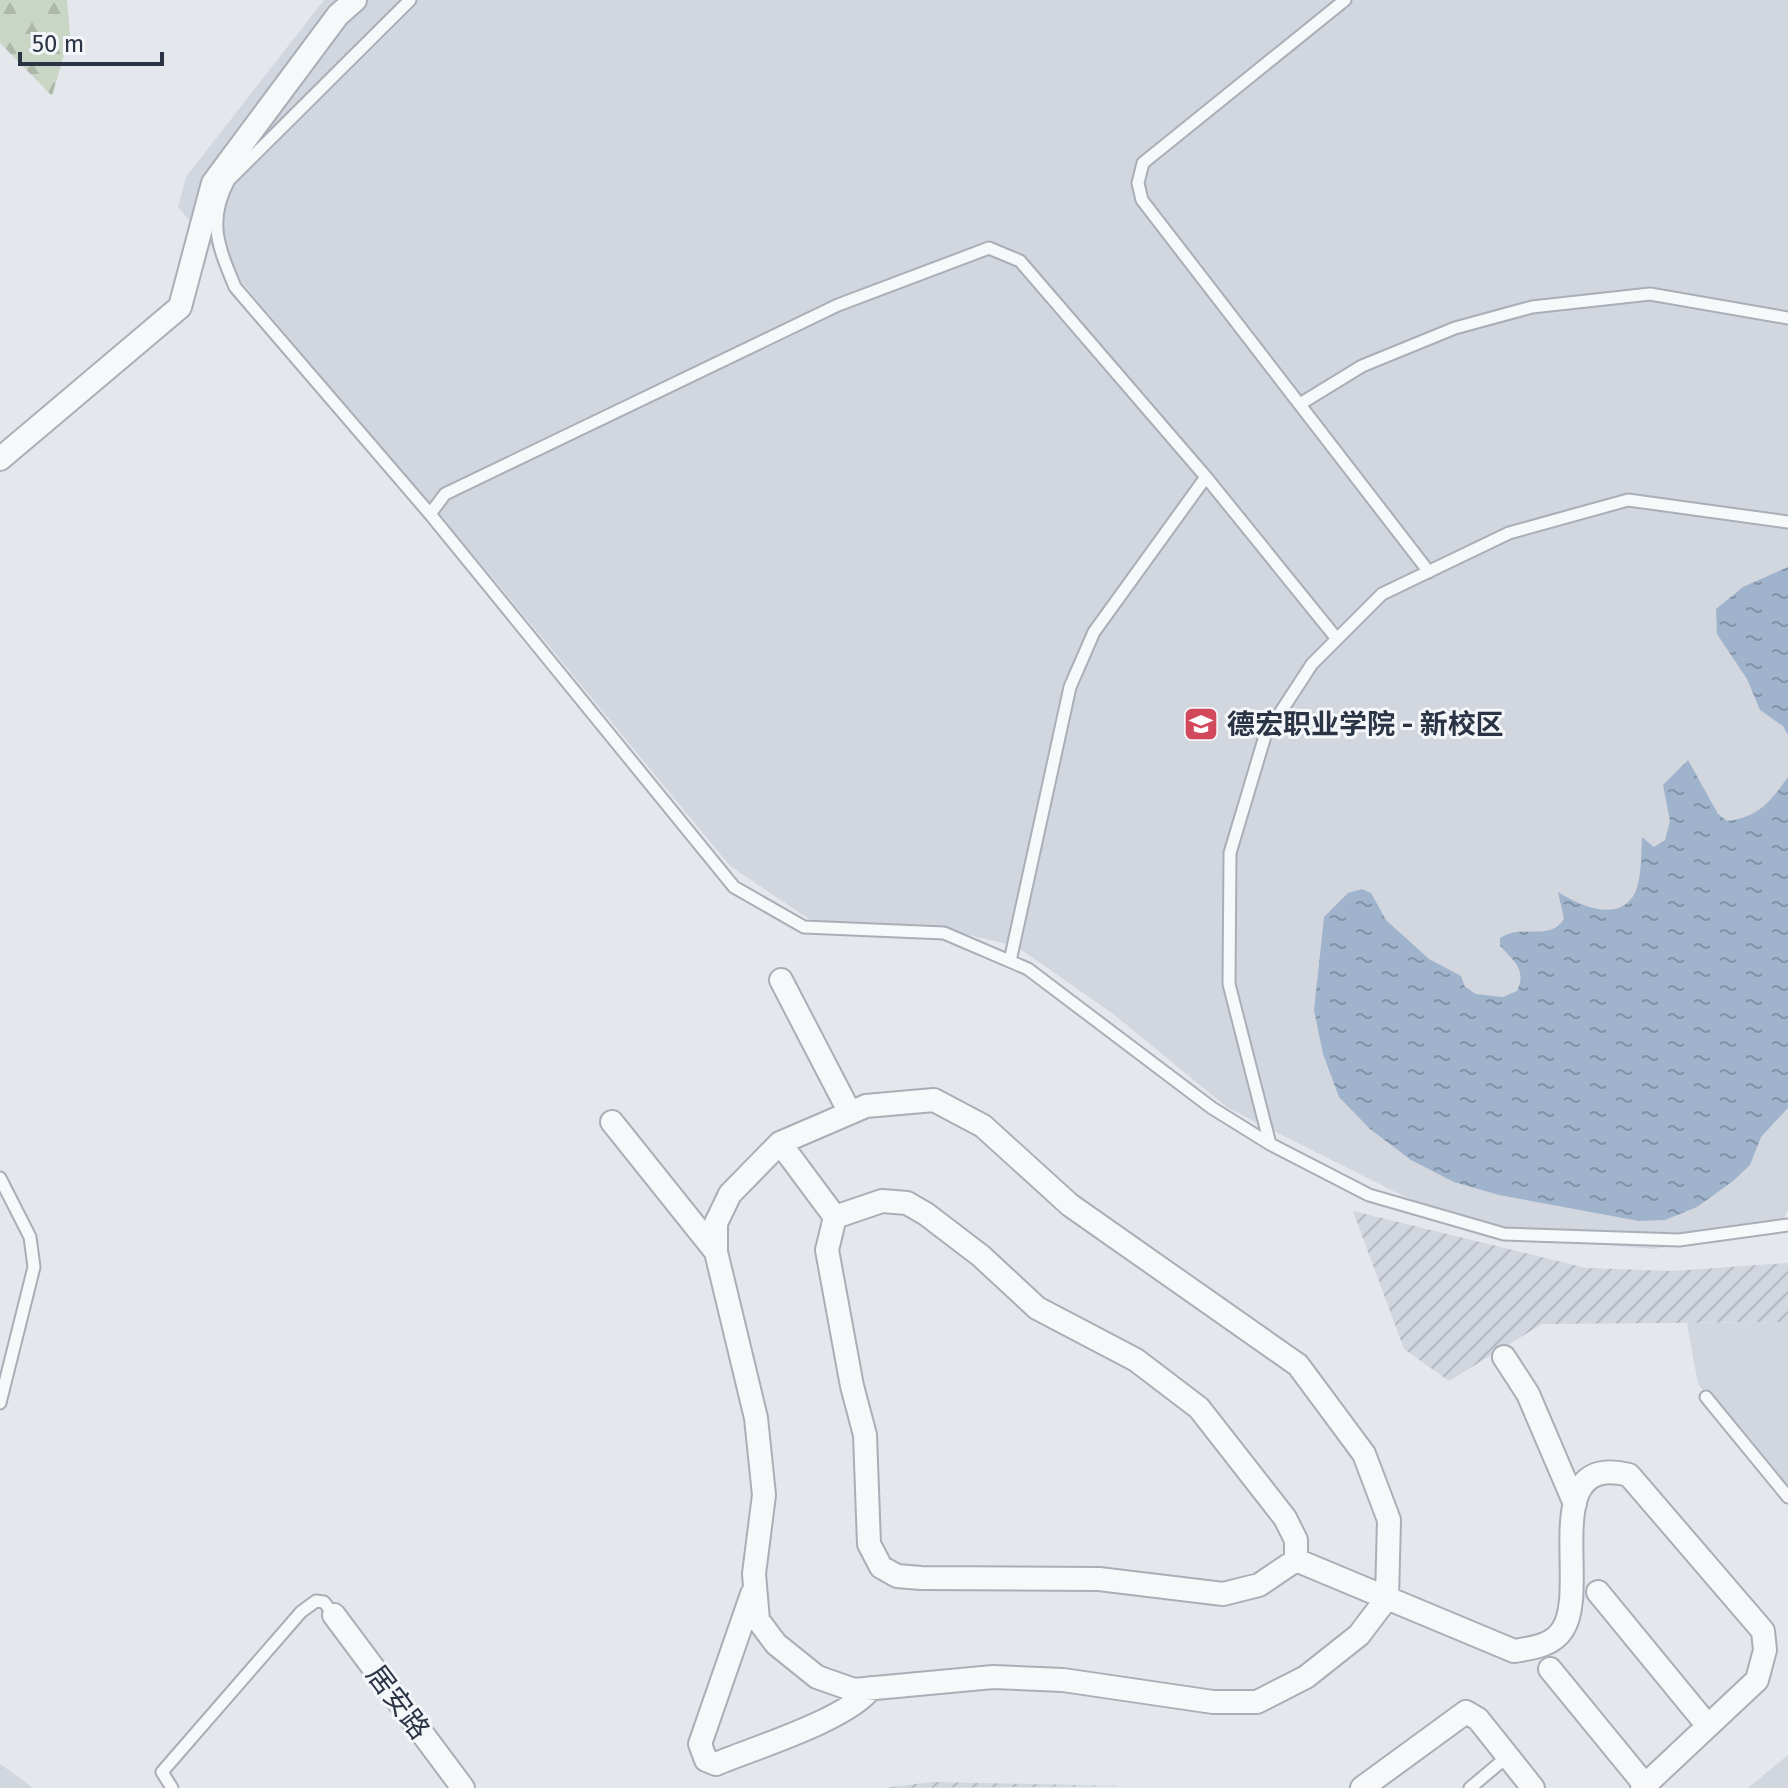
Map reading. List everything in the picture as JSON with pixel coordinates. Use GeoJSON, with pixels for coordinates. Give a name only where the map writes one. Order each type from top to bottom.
{"type":"FeatureCollection","features":[{"type":"Feature","properties":{"kind":"street"},"geometry":{"type":"LineString","coordinates":[[0,459],[180,307],[213,183],[338,15],[355,0]]}},
{"type":"Feature","properties":{"kind":"street"},"geometry":{"type":"LineString","coordinates":[[781,980],[850,1113]]}},
{"type":"Feature","properties":{"kind":"street"},"geometry":{"type":"LineString","coordinates":[[934,1100],[983,1126],[1070,1205],[1298,1365],[1364,1454],[1389,1520],[1387,1598],[1359,1635],[1306,1677],[1257,1702],[1213,1702],[1063,1680],[993,1677],[854,1690],[817,1677],[776,1644],[758,1620],[755,1585],[764,1495],[756,1418],[716,1252],[716,1223],[730,1194],[780,1143],[866,1106],[934,1100]]}},
{"type":"Feature","properties":{"kind":"street"},"geometry":{"type":"LineString","coordinates":[[612,1122],[716,1252]]}},
{"type":"Feature","properties":{"kind":"street"},"geometry":{"type":"LineString","coordinates":[[780,1143],[835,1217]]}},
{"type":"Feature","properties":{"kind":"street"},"geometry":{"type":"LineString","coordinates":[[835,1217],[882,1201],[907,1203],[981,1256],[1037,1308],[1136,1360],[1199,1408],[1228,1443],[1285,1518],[1296,1540],[1296,1560]]}},
{"type":"Feature","properties":{"kind":"street"},"geometry":{"type":"LineString","coordinates":[[835,1217],[827,1250],[852,1386],[865,1435],[869,1544],[881,1567],[897,1576],[921,1578],[1099,1579],[1223,1594],[1259,1585],[1296,1560]]}},
{"type":"Feature","properties":{"kind":"street"},"geometry":{"type":"LineString","coordinates":[[1504,1357],[1528,1394],[1575,1504]]}},
{"type":"Feature","properties":{"kind":"street"},"geometry":{"type":"LineString","coordinates":[[1296,1560],[1514,1651],[1545,1645],[1563,1630],[1572,1605],[1571,1521],[1579,1490],[1595,1474],[1608,1470],[1629,1475],[1763,1631],[1765,1650],[1757,1680],[1643,1786],[1550,1669]]}},
{"type":"Feature","properties":{"kind":"street"},"geometry":{"type":"LineString","coordinates":[[755,1585],[700,1744],[706,1760],[716,1764],[841,1712],[864,1697],[871,1688]]}},
{"type":"Feature","properties":{"kind":"street"},"geometry":{"type":"LineString","coordinates":[[1598,1592],[1708,1726]]}},
{"type":"Feature","properties":{"kind":"street","name":"居安路"},"geometry":{"type":"LineString","coordinates":[[334,1615],[463,1788]]}},
{"type":"Feature","properties":{"kind":"street"},"geometry":{"type":"LineString","coordinates":[[1362,1788],[1457,1715],[1466,1712],[1478,1719],[1533,1788]]}},
{"type":"Feature","properties":{"kind":"lane"},"geometry":{"type":"LineString","coordinates":[[410,0],[229,180],[218,201],[217,243],[235,287],[430,514],[734,887],[804,927],[944,933],[1028,969],[1212,1108],[1270,1144],[1369,1195],[1504,1234],[1679,1240],[1788,1225]]}},
{"type":"Feature","properties":{"kind":"lane"},"geometry":{"type":"LineString","coordinates":[[1345,0],[1143,163],[1138,183],[1142,200],[1429,572]]}},
{"type":"Feature","properties":{"kind":"lane"},"geometry":{"type":"LineString","coordinates":[[430,514],[445,494],[838,305],[989,248],[1020,261],[1206,477],[1337,639]]}},
{"type":"Feature","properties":{"kind":"lane"},"geometry":{"type":"LineString","coordinates":[[1300,404],[1362,366],[1455,328],[1532,307],[1650,294],[1788,318]]}},
{"type":"Feature","properties":{"kind":"lane"},"geometry":{"type":"LineString","coordinates":[[1010,961],[1070,687],[1094,632],[1206,477]]}},
{"type":"Feature","properties":{"kind":"lane"},"geometry":{"type":"LineString","coordinates":[[1270,1144],[1229,984],[1230,853],[1265,736],[1312,664],[1382,594],[1509,533],[1628,500],[1788,522]]}},
{"type":"Feature","properties":{"kind":"lane"},"geometry":{"type":"LineString","coordinates":[[0,1178],[30,1237],[34,1267],[0,1403]]}},
{"type":"Feature","properties":{"kind":"lane"},"geometry":{"type":"LineString","coordinates":[[1706,1397],[1788,1497]]}},
{"type":"Feature","properties":{"kind":"lane"},"geometry":{"type":"LineString","coordinates":[[172,1788],[162,1772],[301,1612],[316,1601],[324,1602],[334,1615]]}},
{"type":"Feature","properties":{"kind":"lane"},"geometry":{"type":"LineString","coordinates":[[1470,1788],[1508,1756]]}},
{"type":"Feature","properties":{"kind":"shaded area","name":"德宏职业学院 - 新校区"},"geometry":{"type":"Polygon","coordinates":[[[324,0],[1788,0],[1788,1210],[1777,1231],[1654,1249],[1568,1242],[1477,1224],[1403,1196],[1228,1108],[1112,1013],[1016,946],[926,925],[812,921],[730,866],[497,583],[178,207],[186,177],[324,0]]]}},
{"type":"Feature","properties":{"kind":"shaded area"},"geometry":{"type":"Polygon","coordinates":[[[1353,1211],[1586,1268],[1673,1271],[1788,1263],[1788,1322],[1542,1324],[1449,1381],[1404,1349],[1353,1211]]]}},
{"type":"Feature","properties":{"kind":"shaded area"},"geometry":{"type":"Polygon","coordinates":[[[1788,1322],[1788,1497],[1698,1384],[1687,1323],[1788,1322]]]}},
{"type":"Feature","properties":{"kind":"shaded area"},"geometry":{"type":"Polygon","coordinates":[[[1788,1755],[1788,1788],[1748,1788],[1788,1755]]]}},
{"type":"Feature","properties":{"kind":"shaded area"},"geometry":{"type":"Polygon","coordinates":[[[0,1764],[20,1778],[33,1788],[0,1788],[0,1764]]]}},
{"type":"Feature","properties":{"kind":"shaded area"},"geometry":{"type":"Polygon","coordinates":[[[932,1782],[1132,1786],[882,1788],[932,1782]]]}},
{"type":"Feature","properties":{"kind":"green space"},"geometry":{"type":"Polygon","coordinates":[[[0,0],[67,0],[70,34],[52,96],[0,43],[0,0]]]}},
{"type":"Feature","properties":{"kind":"water"},"geometry":{"type":"Polygon","coordinates":[[[1788,567],[1788,735],[1783,726],[1760,710],[1747,679],[1717,634],[1716,609],[1743,587],[1788,567]]]}},
{"type":"Feature","properties":{"kind":"water"},"geometry":{"type":"Polygon","coordinates":[[[1688,760],[1718,814],[1727,821],[1748,816],[1763,807],[1788,777],[1788,1108],[1761,1137],[1750,1165],[1697,1207],[1665,1220],[1639,1221],[1499,1195],[1454,1182],[1411,1160],[1370,1129],[1339,1097],[1323,1054],[1314,1010],[1324,917],[1348,893],[1362,889],[1371,893],[1386,920],[1429,959],[1461,976],[1465,987],[1476,994],[1503,997],[1517,991],[1520,971],[1500,946],[1500,938],[1517,932],[1551,930],[1558,926],[1564,919],[1558,892],[1598,909],[1619,908],[1628,902],[1639,880],[1642,837],[1654,847],[1665,840],[1670,821],[1663,785],[1688,760]]]}},
{"type":"Feature","properties":{"kind":"place","name":"德宏职业学院 - 新校区"},"geometry":{"type":"Point","coordinates":[1201,724]}}]}
